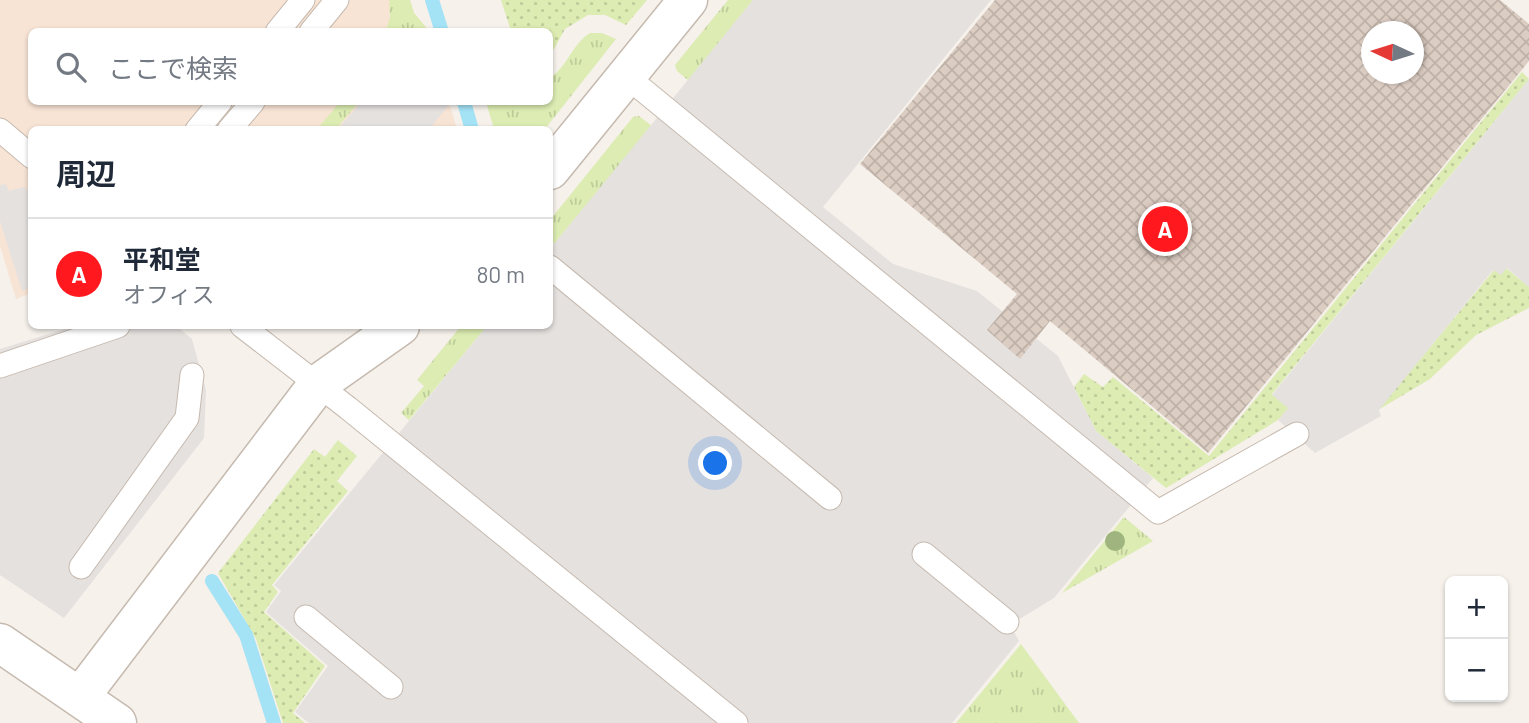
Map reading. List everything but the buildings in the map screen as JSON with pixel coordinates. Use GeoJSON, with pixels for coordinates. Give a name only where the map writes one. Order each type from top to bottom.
{"type":"FeatureCollection","features":[{"type":"Feature","properties":{"kind":"street"},"geometry":{"type":"LineString","coordinates":[[553,166],[688,0]]}},
{"type":"Feature","properties":{"kind":"street"},"geometry":{"type":"LineString","coordinates":[[80,697],[317,384],[396,329]]}},
{"type":"Feature","properties":{"kind":"street"},"geometry":{"type":"LineString","coordinates":[[0,643],[117,723]]}},
{"type":"Feature","properties":{"kind":"lane"},"geometry":{"type":"LineString","coordinates":[[280,28],[303,0]]}},
{"type":"Feature","properties":{"kind":"lane"},"geometry":{"type":"LineString","coordinates":[[314,28],[337,0]]}},
{"type":"Feature","properties":{"kind":"lane"},"geometry":{"type":"LineString","coordinates":[[626,76],[1158,512],[1297,434]]}},
{"type":"Feature","properties":{"kind":"lane"},"geometry":{"type":"LineString","coordinates":[[200,126],[218,105]]}},
{"type":"Feature","properties":{"kind":"lane"},"geometry":{"type":"LineString","coordinates":[[232,126],[250,105]]}},
{"type":"Feature","properties":{"kind":"lane"},"geometry":{"type":"LineString","coordinates":[[0,130],[28,154]]}},
{"type":"Feature","properties":{"kind":"lane"},"geometry":{"type":"LineString","coordinates":[[553,269],[830,498]]}},
{"type":"Feature","properties":{"kind":"lane"},"geometry":{"type":"LineString","coordinates":[[0,366],[109,329]]}},
{"type":"Feature","properties":{"kind":"lane"},"geometry":{"type":"LineString","coordinates":[[246,329],[736,723]]}},
{"type":"Feature","properties":{"kind":"lane"},"geometry":{"type":"LineString","coordinates":[[81,567],[187,418],[192,376]]}},
{"type":"Feature","properties":{"kind":"lane"},"geometry":{"type":"LineString","coordinates":[[925,554],[1007,622]]}},
{"type":"Feature","properties":{"kind":"lane"},"geometry":{"type":"LineString","coordinates":[[306,617],[391,687]]}},
{"type":"Feature","properties":{"kind":"shaded area"},"geometry":{"type":"Polygon","coordinates":[[[0,0],[410,0],[414,13],[426,28],[28,28],[28,105],[450,105],[456,126],[28,126],[28,294],[16,299],[0,246],[0,0]]]}},
{"type":"Feature","properties":{"kind":"shaded area"},"geometry":{"type":"Polygon","coordinates":[[[753,0],[991,0],[823,207],[893,264],[977,291],[1058,356],[1096,431],[1153,478],[1054,598],[1010,625],[1019,641],[952,723],[309,723],[295,712],[328,666],[266,612],[281,591],[274,585],[485,329],[553,329],[553,245],[753,0]]]}},
{"type":"Feature","properties":{"kind":"shaded area"},"geometry":{"type":"Polygon","coordinates":[[[1529,79],[1529,287],[1507,268],[1501,275],[1493,270],[1379,410],[1381,416],[1315,453],[1278,420],[1288,408],[1272,395],[1529,79]]]}},
{"type":"Feature","properties":{"kind":"shaded area"},"geometry":{"type":"Polygon","coordinates":[[[358,105],[449,105],[432,126],[341,126],[358,105]]]}},
{"type":"Feature","properties":{"kind":"shaded area"},"geometry":{"type":"Polygon","coordinates":[[[6,184],[9,191],[24,187],[28,190],[28,288],[22,291],[0,221],[0,185],[6,184]]]}},
{"type":"Feature","properties":{"kind":"shaded area"},"geometry":{"type":"Polygon","coordinates":[[[64,329],[180,329],[192,339],[206,390],[204,438],[64,618],[0,575],[0,349],[64,329]]]}},
{"type":"Feature","properties":{"kind":"green space"},"geometry":{"type":"Polygon","coordinates":[[[389,0],[410,0],[414,13],[426,28],[387,28],[390,17],[389,0]]]}},
{"type":"Feature","properties":{"kind":"green space"},"geometry":{"type":"Polygon","coordinates":[[[501,0],[647,0],[626,25],[605,15],[588,15],[565,29],[553,51],[553,28],[510,28],[501,0]]]}},
{"type":"Feature","properties":{"kind":"green space"},"geometry":{"type":"Polygon","coordinates":[[[728,0],[753,0],[689,81],[677,71],[675,65],[728,0]]]}},
{"type":"Feature","properties":{"kind":"green space"},"geometry":{"type":"Polygon","coordinates":[[[590,33],[602,33],[616,39],[547,126],[493,126],[487,105],[553,105],[553,76],[590,33]]]}},
{"type":"Feature","properties":{"kind":"green space"},"geometry":{"type":"Polygon","coordinates":[[[1522,72],[1529,79],[1272,394],[1289,408],[1278,420],[1166,488],[1096,431],[1074,387],[1084,374],[1103,387],[1113,377],[1209,456],[1522,72]]]}},
{"type":"Feature","properties":{"kind":"green space"},"geometry":{"type":"Polygon","coordinates":[[[337,105],[356,105],[339,126],[320,126],[337,105]]]}},
{"type":"Feature","properties":{"kind":"green space"},"geometry":{"type":"Polygon","coordinates":[[[639,116],[652,126],[554,244],[553,216],[633,117],[639,116]]]}},
{"type":"Feature","properties":{"kind":"green space"},"geometry":{"type":"Polygon","coordinates":[[[1506,268],[1529,287],[1529,308],[1476,335],[1430,379],[1378,410],[1494,270],[1506,268]]]}},
{"type":"Feature","properties":{"kind":"green space"},"geometry":{"type":"Polygon","coordinates":[[[459,329],[485,329],[409,420],[401,413],[424,386],[417,380],[459,329]]]}},
{"type":"Feature","properties":{"kind":"green space"},"geometry":{"type":"Polygon","coordinates":[[[338,440],[357,456],[337,481],[348,491],[272,585],[278,592],[264,612],[325,666],[293,713],[305,723],[283,723],[256,639],[218,573],[314,449],[325,457],[338,440]]]}},
{"type":"Feature","properties":{"kind":"green space"},"geometry":{"type":"Polygon","coordinates":[[[1124,517],[1153,541],[1062,593],[1124,517]]]}},
{"type":"Feature","properties":{"kind":"green space"},"geometry":{"type":"Polygon","coordinates":[[[1021,644],[1079,723],[956,723],[1021,644]]]}},
{"type":"Feature","properties":{"kind":"waterway"},"geometry":{"type":"LineString","coordinates":[[432,0],[441,28]]}},
{"type":"Feature","properties":{"kind":"waterway"},"geometry":{"type":"LineString","coordinates":[[465,105],[471,126]]}},
{"type":"Feature","properties":{"kind":"waterway"},"geometry":{"type":"LineString","coordinates":[[212,581],[246,635],[274,723]]}},
{"type":"Feature","properties":{"kind":"place","name":"平和堂"},"geometry":{"type":"Point","coordinates":[1165,229]}}]}
